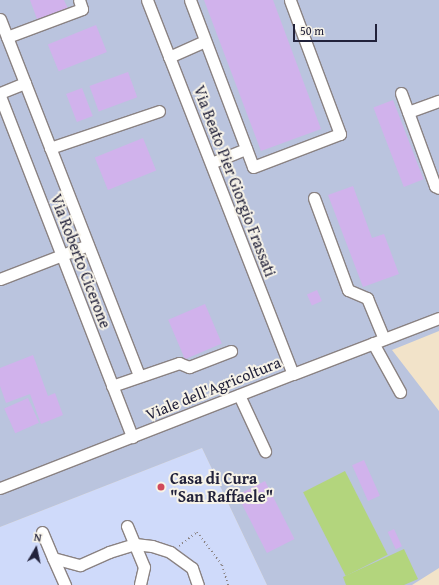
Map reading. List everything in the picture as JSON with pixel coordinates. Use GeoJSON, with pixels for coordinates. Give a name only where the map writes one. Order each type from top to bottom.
{"type":"FeatureCollection","features":[{"type":"Feature","properties":{"kind":"street"},"geometry":{"type":"LineString","coordinates":[[7,37],[82,9],[79,0]]}},
{"type":"Feature","properties":{"kind":"street","name":"Via Beato Pier Giorgio Frassati"},"geometry":{"type":"LineString","coordinates":[[147,0],[293,374]]}},
{"type":"Feature","properties":{"kind":"street"},"geometry":{"type":"LineString","coordinates":[[190,0],[253,167],[340,134],[290,0]]}},
{"type":"Feature","properties":{"kind":"street"},"geometry":{"type":"LineString","coordinates":[[0,19],[139,376]]}},
{"type":"Feature","properties":{"kind":"street"},"geometry":{"type":"LineString","coordinates":[[170,57],[206,41]]}},
{"type":"Feature","properties":{"kind":"street"},"geometry":{"type":"LineString","coordinates":[[0,93],[25,83]]}},
{"type":"Feature","properties":{"kind":"street"},"geometry":{"type":"LineString","coordinates":[[401,93],[435,186],[439,188]]}},
{"type":"Feature","properties":{"kind":"street","name":"Via Roberto Cicerone"},"geometry":{"type":"LineString","coordinates":[[0,96],[132,437]]}},
{"type":"Feature","properties":{"kind":"street"},"geometry":{"type":"LineString","coordinates":[[408,112],[439,101]]}},
{"type":"Feature","properties":{"kind":"street"},"geometry":{"type":"LineString","coordinates":[[50,148],[160,111]]}},
{"type":"Feature","properties":{"kind":"street"},"geometry":{"type":"LineString","coordinates":[[211,163],[246,149]]}},
{"type":"Feature","properties":{"kind":"street"},"geometry":{"type":"LineString","coordinates":[[314,198],[348,290],[367,298],[384,339]]}},
{"type":"Feature","properties":{"kind":"street"},"geometry":{"type":"LineString","coordinates":[[0,279],[88,245]]}},
{"type":"Feature","properties":{"kind":"street","name":"Viale dell'Agricoltura"},"geometry":{"type":"LineString","coordinates":[[0,488],[439,318]]}},
{"type":"Feature","properties":{"kind":"street"},"geometry":{"type":"LineString","coordinates":[[373,343],[400,392]]}},
{"type":"Feature","properties":{"kind":"street"},"geometry":{"type":"LineString","coordinates":[[112,386],[179,362],[189,367],[231,351]]}},
{"type":"Feature","properties":{"kind":"street"},"geometry":{"type":"LineString","coordinates":[[239,395],[265,451]]}},
{"type":"Feature","properties":{"kind":"street"},"geometry":{"type":"LineString","coordinates":[[127,526],[144,568],[140,585]]}},
{"type":"Feature","properties":{"kind":"street"},"geometry":{"type":"LineString","coordinates":[[42,532],[65,585]]}},
{"type":"Feature","properties":{"kind":"street"},"geometry":{"type":"LineString","coordinates":[[52,558],[80,565],[109,552],[135,544],[152,546],[170,552],[192,568],[198,585]]}},
{"type":"Feature","properties":{"kind":"path"},"geometry":{"type":"LineString","coordinates":[[170,552],[197,532],[222,565],[228,585]]}},
{"type":"Feature","properties":{"kind":"shaded area"},"geometry":{"type":"Polygon","coordinates":[[[0,0],[439,0],[439,331],[392,350],[439,411],[439,568],[412,585],[267,585],[202,448],[0,527],[0,0]]]}},
{"type":"Feature","properties":{"kind":"shaded area","name":"Casa di Cura \"San Raffaele\""},"geometry":{"type":"Polygon","coordinates":[[[202,448],[267,585],[0,585],[0,527],[202,448]]]}},
{"type":"Feature","properties":{"kind":"green space"},"geometry":{"type":"Polygon","coordinates":[[[345,471],[388,555],[346,576],[303,492],[345,471]]]}},
{"type":"Feature","properties":{"kind":"green space"},"geometry":{"type":"Polygon","coordinates":[[[404,549],[418,579],[404,585],[346,585],[343,577],[404,549]]]}},
{"type":"Feature","properties":{"kind":"building"},"geometry":{"type":"Polygon","coordinates":[[[30,0],[64,0],[68,9],[37,19],[30,0]]]}},
{"type":"Feature","properties":{"kind":"building"},"geometry":{"type":"Polygon","coordinates":[[[204,0],[273,0],[321,129],[261,151],[204,0]]]}},
{"type":"Feature","properties":{"kind":"building"},"geometry":{"type":"Polygon","coordinates":[[[96,25],[107,52],[59,71],[48,44],[96,25]]]}},
{"type":"Feature","properties":{"kind":"building"},"geometry":{"type":"Polygon","coordinates":[[[128,72],[137,97],[99,111],[89,86],[128,72]]]}},
{"type":"Feature","properties":{"kind":"building"},"geometry":{"type":"Polygon","coordinates":[[[82,88],[93,116],[77,122],[66,94],[82,88]]]}},
{"type":"Feature","properties":{"kind":"building"},"geometry":{"type":"Polygon","coordinates":[[[393,100],[423,179],[404,187],[373,108],[393,100]]]}},
{"type":"Feature","properties":{"kind":"building"},"geometry":{"type":"Polygon","coordinates":[[[143,138],[156,170],[108,190],[95,157],[143,138]]]}},
{"type":"Feature","properties":{"kind":"building"},"geometry":{"type":"Polygon","coordinates":[[[353,186],[372,238],[384,234],[399,274],[363,287],[328,195],[353,186]]]}},
{"type":"Feature","properties":{"kind":"building"},"geometry":{"type":"Polygon","coordinates":[[[317,290],[322,301],[312,305],[307,294],[317,290]]]}},
{"type":"Feature","properties":{"kind":"building"},"geometry":{"type":"Polygon","coordinates":[[[205,304],[222,344],[185,359],[168,320],[205,304]]]}},
{"type":"Feature","properties":{"kind":"building"},"geometry":{"type":"Polygon","coordinates":[[[33,355],[48,396],[55,393],[63,415],[41,424],[30,394],[6,403],[0,386],[0,368],[33,355]]]}},
{"type":"Feature","properties":{"kind":"building"},"geometry":{"type":"Polygon","coordinates":[[[28,398],[39,423],[15,433],[4,409],[28,398]]]}},
{"type":"Feature","properties":{"kind":"building"},"geometry":{"type":"Polygon","coordinates":[[[364,460],[380,496],[368,501],[352,465],[364,460]]]}},
{"type":"Feature","properties":{"kind":"building"},"geometry":{"type":"Polygon","coordinates":[[[265,481],[295,539],[267,553],[237,495],[265,481]]]}},
{"type":"Feature","properties":{"kind":"building"},"geometry":{"type":"Polygon","coordinates":[[[394,529],[402,546],[396,549],[388,532],[394,529]]]}},
{"type":"Feature","properties":{"kind":"place","name":"Casa di Cura \"San Raffaele\""},"geometry":{"type":"Point","coordinates":[161,487]}}]}
